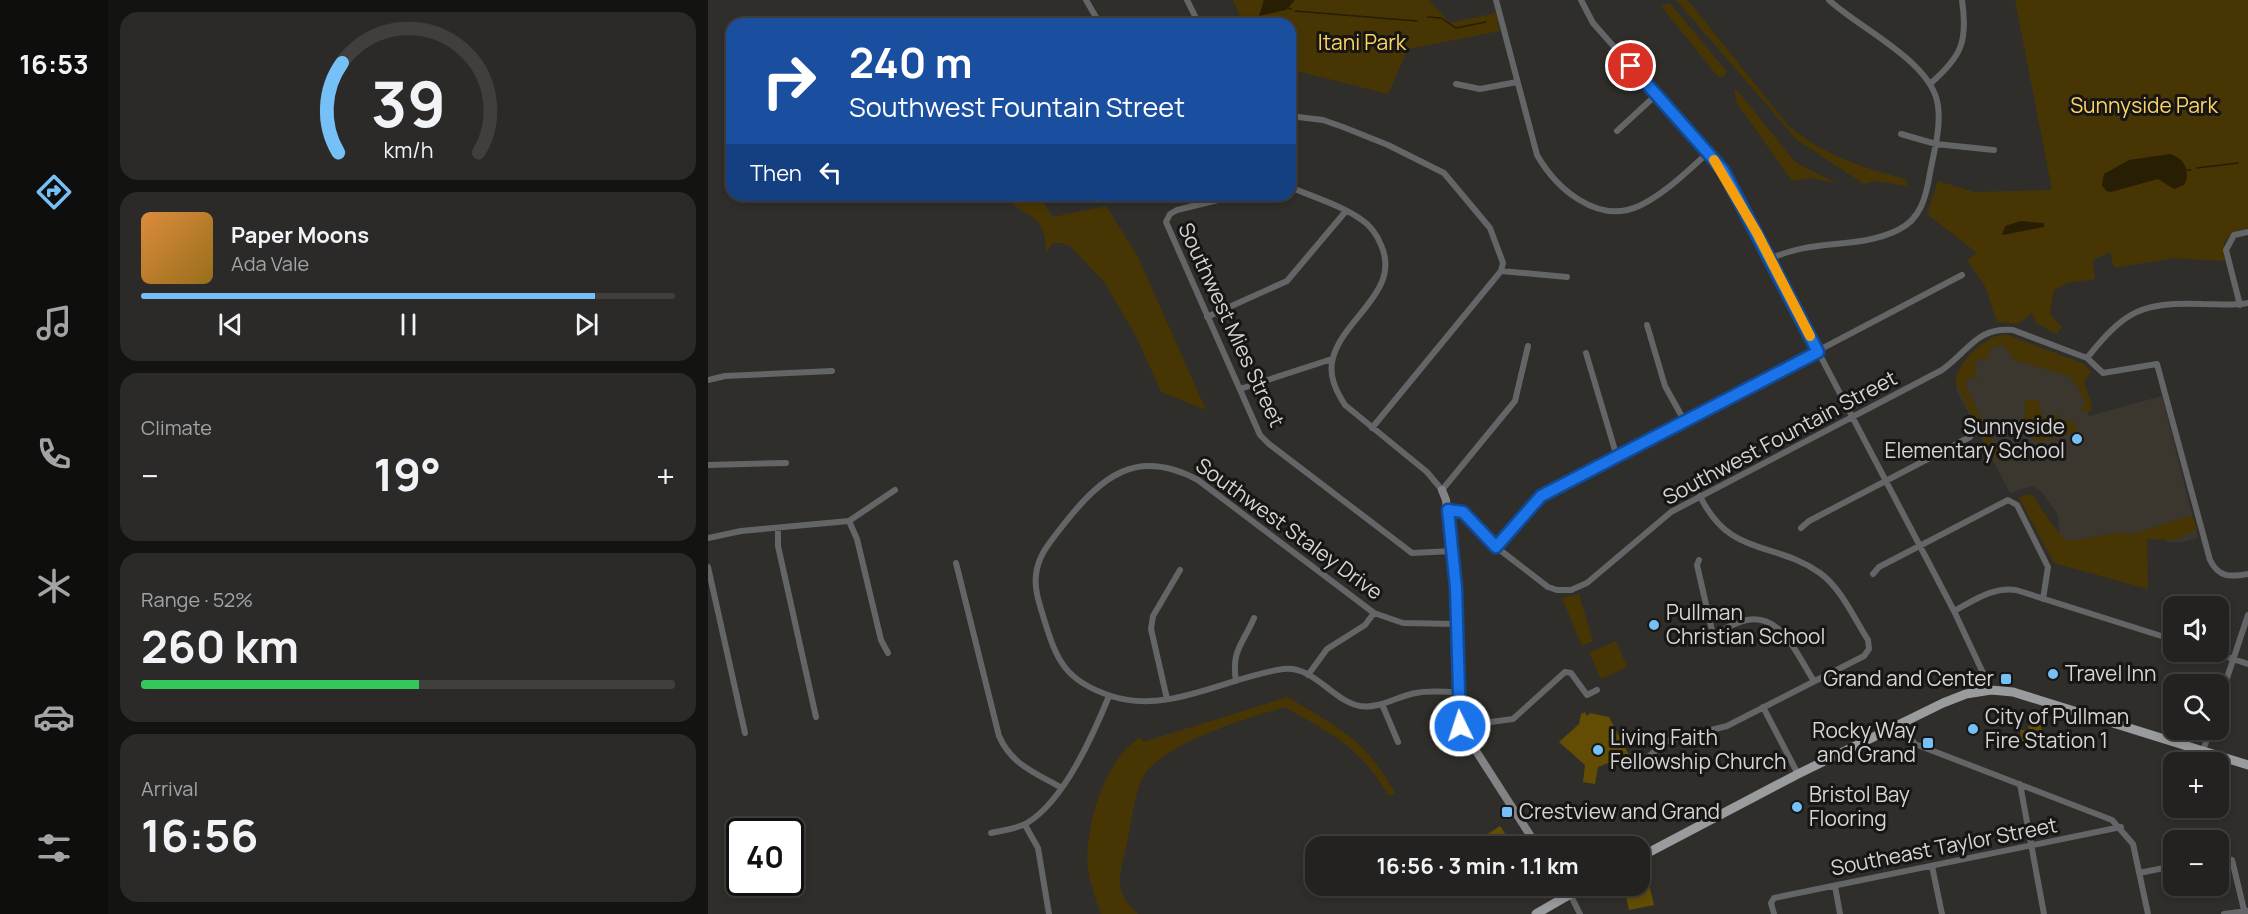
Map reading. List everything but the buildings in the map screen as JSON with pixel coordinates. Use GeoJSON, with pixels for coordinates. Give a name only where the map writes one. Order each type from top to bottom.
{"type":"FeatureCollection","features":[{"type":"Feature","properties":{"kind":"main road"},"geometry":{"type":"LineString","coordinates":[[1650,852],[1900,723],[1951,700],[1991,690],[2038,698],[2248,765]]}},
{"type":"Feature","properties":{"kind":"main road"},"geometry":{"type":"LineString","coordinates":[[1536,914],[1558,896]]}},
{"type":"Feature","properties":{"kind":"street"},"geometry":{"type":"LineString","coordinates":[[1086,0],[1096,18]]}},
{"type":"Feature","properties":{"kind":"street"},"geometry":{"type":"LineString","coordinates":[[1187,0],[1196,18]]}},
{"type":"Feature","properties":{"kind":"street"},"geometry":{"type":"LineString","coordinates":[[1496,0],[1537,155],[1548,174],[1563,189],[1598,208],[1617,211],[1637,208],[1654,198],[1709,152]]}},
{"type":"Feature","properties":{"kind":"street"},"geometry":{"type":"LineString","coordinates":[[1581,0],[1593,23],[1723,170],[1954,611],[1991,690]]}},
{"type":"Feature","properties":{"kind":"street"},"geometry":{"type":"LineString","coordinates":[[1770,259],[1803,246],[1832,245],[1879,237],[1909,224],[1923,203],[1936,144],[1938,106],[1931,83],[1917,68],[1829,0]]}},
{"type":"Feature","properties":{"kind":"street"},"geometry":{"type":"LineString","coordinates":[[1931,83],[1948,68],[1962,45],[1965,35],[1962,0]]}},
{"type":"Feature","properties":{"kind":"street"},"geometry":{"type":"LineString","coordinates":[[1456,84],[1480,89],[1517,82]]}},
{"type":"Feature","properties":{"kind":"street"},"geometry":{"type":"LineString","coordinates":[[1617,131],[1656,95]]}},
{"type":"Feature","properties":{"kind":"street"},"geometry":{"type":"LineString","coordinates":[[1296,117],[1323,120],[1343,127],[1388,145],[1444,173],[1490,228],[1503,263],[1501,271],[1372,428]]}},
{"type":"Feature","properties":{"kind":"street"},"geometry":{"type":"LineString","coordinates":[[1901,134],[1936,144],[1994,150]]}},
{"type":"Feature","properties":{"kind":"street"},"geometry":{"type":"LineString","coordinates":[[1296,190],[1363,220],[1376,234],[1384,252],[1386,270],[1382,286],[1339,342],[1332,359],[1331,373],[1336,391],[1346,405],[1427,472],[1442,490],[1448,510],[1453,551],[1458,624],[1457,692],[1460,726],[1532,836]]}},
{"type":"Feature","properties":{"kind":"street","name":"Southwest Mies Street"},"geometry":{"type":"LineString","coordinates":[[1213,201],[1176,210],[1170,214],[1166,222],[1260,435],[1412,553],[1453,551]]}},
{"type":"Feature","properties":{"kind":"street"},"geometry":{"type":"LineString","coordinates":[[1207,317],[1287,280],[1346,211]]}},
{"type":"Feature","properties":{"kind":"street"},"geometry":{"type":"LineString","coordinates":[[2240,305],[2226,250],[2234,236],[2248,232]]}},
{"type":"Feature","properties":{"kind":"street"},"geometry":{"type":"LineString","coordinates":[[1501,271],[1567,277]]}},
{"type":"Feature","properties":{"kind":"street"},"geometry":{"type":"LineString","coordinates":[[1496,547],[1541,496],[1962,275]]}},
{"type":"Feature","properties":{"kind":"street"},"geometry":{"type":"LineString","coordinates":[[2087,358],[2111,328],[2127,315],[2145,308],[2164,304],[2240,305],[2248,303]]}},
{"type":"Feature","properties":{"kind":"street"},"geometry":{"type":"LineString","coordinates":[[1647,326],[1665,386],[1685,422]]}},
{"type":"Feature","properties":{"kind":"street","name":"Southwest Fountain Street"},"geometry":{"type":"LineString","coordinates":[[1448,510],[1463,512],[1496,547],[1548,587],[1557,591],[1571,590],[1587,583],[1671,512],[1942,370],[1989,331],[2013,330],[2087,358],[2103,373],[2108,374],[2157,364],[2210,560],[2215,570],[2223,576],[2248,574]]}},
{"type":"Feature","properties":{"kind":"street"},"geometry":{"type":"LineString","coordinates":[[1442,490],[1515,401],[1528,346]]}},
{"type":"Feature","properties":{"kind":"street"},"geometry":{"type":"LineString","coordinates":[[1586,353],[1617,457]]}},
{"type":"Feature","properties":{"kind":"street"},"geometry":{"type":"LineString","coordinates":[[1240,389],[1332,359]]}},
{"type":"Feature","properties":{"kind":"street"},"geometry":{"type":"LineString","coordinates":[[708,380],[725,376],[832,371]]}},
{"type":"Feature","properties":{"kind":"street"},"geometry":{"type":"LineString","coordinates":[[1801,528],[1809,521],[1970,437]]}},
{"type":"Feature","properties":{"kind":"street"},"geometry":{"type":"LineString","coordinates":[[708,465],[786,463]]}},
{"type":"Feature","properties":{"kind":"street","name":"Southwest Staley Drive"},"geometry":{"type":"LineString","coordinates":[[1109,696],[1074,680],[1063,668],[1054,652],[1037,595],[1035,576],[1040,558],[1048,544],[1088,494],[1102,482],[1134,468],[1151,466],[1184,472],[1198,480],[1374,613],[1403,623],[1458,624]]}},
{"type":"Feature","properties":{"kind":"street"},"geometry":{"type":"LineString","coordinates":[[708,538],[741,531],[849,521],[895,490]]}},
{"type":"Feature","properties":{"kind":"street"},"geometry":{"type":"LineString","coordinates":[[1648,757],[1667,741],[1727,726],[1864,656],[1869,649],[1868,640],[1834,587],[1821,574],[1807,565],[1726,533],[1714,521],[1700,496]]}},
{"type":"Feature","properties":{"kind":"street"},"geometry":{"type":"LineString","coordinates":[[1873,574],[1879,567],[2008,500],[2017,505],[2048,567],[2043,598]]}},
{"type":"Feature","properties":{"kind":"street"},"geometry":{"type":"LineString","coordinates":[[849,521],[857,539],[881,640],[888,653]]}},
{"type":"Feature","properties":{"kind":"street"},"geometry":{"type":"LineString","coordinates":[[778,528],[778,546],[816,717]]}},
{"type":"Feature","properties":{"kind":"street"},"geometry":{"type":"LineString","coordinates":[[1699,560],[1696,565],[1713,635],[1746,620],[1769,621],[1779,627],[1814,681]]}},
{"type":"Feature","properties":{"kind":"street"},"geometry":{"type":"LineString","coordinates":[[956,563],[999,736],[1005,748],[1024,768],[1060,787]]}},
{"type":"Feature","properties":{"kind":"street"},"geometry":{"type":"LineString","coordinates":[[708,567],[745,733]]}},
{"type":"Feature","properties":{"kind":"street"},"geometry":{"type":"LineString","coordinates":[[1167,699],[1150,629],[1153,616],[1180,570]]}},
{"type":"Feature","properties":{"kind":"street"},"geometry":{"type":"LineString","coordinates":[[1954,611],[1991,591],[2002,588],[2043,598],[2163,636]]}},
{"type":"Feature","properties":{"kind":"street"},"geometry":{"type":"LineString","coordinates":[[1308,675],[1327,649],[1365,625],[1374,613]]}},
{"type":"Feature","properties":{"kind":"street"},"geometry":{"type":"LineString","coordinates":[[2229,674],[2248,615]]}},
{"type":"Feature","properties":{"kind":"street"},"geometry":{"type":"LineString","coordinates":[[1236,681],[1234,666],[1236,652],[1254,618]]}},
{"type":"Feature","properties":{"kind":"street"},"geometry":{"type":"LineString","coordinates":[[2229,657],[2248,664]]}},
{"type":"Feature","properties":{"kind":"street"},"geometry":{"type":"LineString","coordinates":[[991,833],[1024,825],[1039,815],[1060,787],[1097,724],[1109,696],[1144,703],[1283,669],[1300,671],[1358,705],[1382,704],[1420,692],[1457,692]]}},
{"type":"Feature","properties":{"kind":"street"},"geometry":{"type":"LineString","coordinates":[[1460,726],[1513,719],[1565,672],[1571,673],[1587,695],[1598,690]]}},
{"type":"Feature","properties":{"kind":"street"},"geometry":{"type":"LineString","coordinates":[[1382,704],[1398,742]]}},
{"type":"Feature","properties":{"kind":"street"},"geometry":{"type":"LineString","coordinates":[[1763,707],[1798,774]]}},
{"type":"Feature","properties":{"kind":"street"},"geometry":{"type":"LineString","coordinates":[[1900,723],[1915,744],[2112,820],[2121,827],[2133,844],[2148,914]]}},
{"type":"Feature","properties":{"kind":"street"},"geometry":{"type":"LineString","coordinates":[[2203,750],[2207,740]]}},
{"type":"Feature","properties":{"kind":"street"},"geometry":{"type":"LineString","coordinates":[[2020,784],[2044,914]]}},
{"type":"Feature","properties":{"kind":"street"},"geometry":{"type":"LineString","coordinates":[[1024,825],[1038,848],[1049,914]]}},
{"type":"Feature","properties":{"kind":"street","name":"Southeast Taylor Street"},"geometry":{"type":"LineString","coordinates":[[1774,914],[1771,903],[1774,898],[2121,827]]}},
{"type":"Feature","properties":{"kind":"street"},"geometry":{"type":"LineString","coordinates":[[2224,914],[2246,912],[2229,857]]}},
{"type":"Feature","properties":{"kind":"street"},"geometry":{"type":"LineString","coordinates":[[1932,866],[1942,914]]}},
{"type":"Feature","properties":{"kind":"street"},"geometry":{"type":"LineString","coordinates":[[2139,873],[2163,868]]}},
{"type":"Feature","properties":{"kind":"street"},"geometry":{"type":"LineString","coordinates":[[1835,886],[1840,914]]}},
{"type":"Feature","properties":{"kind":"street"},"geometry":{"type":"LineString","coordinates":[[1571,896],[1580,914]]}},
{"type":"Feature","properties":{"kind":"shaded area"},"geometry":{"type":"Polygon","coordinates":[[[1264,0],[1295,0],[1286,10],[1259,16],[1264,0]]]}},
{"type":"Feature","properties":{"kind":"shaded area"},"geometry":{"type":"Polygon","coordinates":[[[2170,154],[2182,161],[2186,167],[2187,176],[2184,185],[2174,189],[2158,179],[2111,192],[2106,191],[2102,185],[2104,174],[2129,160],[2170,154]]]}},
{"type":"Feature","properties":{"kind":"shaded area"},"geometry":{"type":"Polygon","coordinates":[[[2021,221],[2044,223],[2044,227],[2002,235],[2005,226],[2021,221]]]}},
{"type":"Feature","properties":{"kind":"shaded area","name":"Sunnyside Elementary School"},"geometry":{"type":"Polygon","coordinates":[[[2003,335],[2074,361],[2089,416],[2162,396],[2198,538],[2183,542],[2166,542],[2162,530],[2131,537],[2069,542],[2060,536],[2058,515],[2040,490],[2032,486],[2010,493],[1957,391],[1956,378],[1981,347],[1993,337],[2003,335]]]}},
{"type":"Feature","properties":{"kind":"green space","name":"Itani Park"},"geometry":{"type":"Polygon","coordinates":[[[1233,0],[1429,0],[1450,23],[1496,13],[1500,31],[1408,49],[1388,94],[1296,72],[1296,18],[1240,18],[1233,0]]]}},
{"type":"Feature","properties":{"kind":"green space"},"geometry":{"type":"Polygon","coordinates":[[[1676,0],[1687,0],[1691,4],[1787,124],[1800,135],[1843,159],[1906,179],[1907,186],[1876,181],[1864,184],[1797,140],[1676,0]]]}},
{"type":"Feature","properties":{"kind":"green space","name":"Sunnyside Park"},"geometry":{"type":"Polygon","coordinates":[[[2015,0],[2248,0],[2248,228],[2230,234],[2227,238],[2224,247],[2225,261],[2174,258],[2114,268],[2110,252],[2093,260],[2095,279],[2067,283],[2054,290],[2050,314],[2062,327],[2057,334],[2036,323],[2032,313],[2018,324],[1997,322],[1985,286],[1967,260],[1977,253],[1927,214],[1938,181],[1974,192],[2052,190],[2015,0]]]}},
{"type":"Feature","properties":{"kind":"green space"},"geometry":{"type":"Polygon","coordinates":[[[1670,3],[1727,72],[1723,77],[1718,77],[1661,6],[1670,3]]]}},
{"type":"Feature","properties":{"kind":"green space"},"geometry":{"type":"Polygon","coordinates":[[[1737,90],[1795,162],[1838,184],[1813,178],[1792,181],[1737,103],[1734,91],[1737,90]]]}},
{"type":"Feature","properties":{"kind":"green space"},"geometry":{"type":"Polygon","coordinates":[[[1012,201],[1043,201],[1052,217],[1106,206],[1138,257],[1206,410],[1161,392],[1137,338],[1105,283],[1070,246],[1053,243],[1046,253],[1045,239],[1038,222],[1012,201]]]}},
{"type":"Feature","properties":{"kind":"green space"},"geometry":{"type":"Polygon","coordinates":[[[2005,334],[2084,364],[2091,372],[2084,382],[2092,406],[2089,412],[2082,412],[2081,409],[2085,405],[2078,387],[2069,376],[2014,360],[2002,344],[1991,348],[1988,353],[1989,358],[1977,360],[1975,370],[1977,379],[1970,377],[1965,384],[1995,448],[2006,457],[2002,462],[1989,452],[1955,381],[1962,365],[1974,351],[1989,340],[2005,334]]]}},
{"type":"Feature","properties":{"kind":"green space"},"geometry":{"type":"Polygon","coordinates":[[[2026,400],[2038,400],[2043,418],[2058,414],[2060,420],[2069,419],[2070,423],[2075,422],[2078,431],[2037,442],[2023,430],[2026,400]]]}},
{"type":"Feature","properties":{"kind":"green space"},"geometry":{"type":"Polygon","coordinates":[[[2027,494],[2032,495],[2054,527],[2067,541],[2123,532],[2130,535],[2192,515],[2197,529],[2175,540],[2147,539],[2148,589],[2054,563],[2019,498],[2027,494]]]}},
{"type":"Feature","properties":{"kind":"green space"},"geometry":{"type":"Polygon","coordinates":[[[1579,594],[1593,641],[1582,646],[1562,598],[1579,594]]]}},
{"type":"Feature","properties":{"kind":"green space"},"geometry":{"type":"Polygon","coordinates":[[[1616,641],[1627,667],[1601,679],[1589,653],[1616,641]]]}},
{"type":"Feature","properties":{"kind":"green space"},"geometry":{"type":"Polygon","coordinates":[[[1288,697],[1349,736],[1373,760],[1395,793],[1389,796],[1368,766],[1344,744],[1285,707],[1206,734],[1165,756],[1150,768],[1141,781],[1120,876],[1121,891],[1138,914],[1101,914],[1088,869],[1089,834],[1099,796],[1107,777],[1128,747],[1141,737],[1143,742],[1288,697]]]}},
{"type":"Feature","properties":{"kind":"waterway"},"geometry":{"type":"LineString","coordinates":[[1295,11],[1417,21]]}},
{"type":"Feature","properties":{"kind":"waterway"},"geometry":{"type":"LineString","coordinates":[[1428,17],[1441,18],[1456,28],[1486,22]]}},
{"type":"Feature","properties":{"kind":"waterway"},"geometry":{"type":"LineString","coordinates":[[2197,168],[2238,163]]}},
{"type":"Feature","properties":{"kind":"slow traffic"},"geometry":{"type":"LineString","coordinates":[[1714,160],[1723,170],[1810,336]]}},
{"type":"Feature","properties":{"kind":"place","name":"Sunnyside Elementary School"},"geometry":{"type":"Point","coordinates":[2077,439]}},
{"type":"Feature","properties":{"kind":"place","name":"Pullman Christian School"},"geometry":{"type":"Point","coordinates":[1654,625]}},
{"type":"Feature","properties":{"kind":"place","name":"Travel Inn"},"geometry":{"type":"Point","coordinates":[2053,674]}},
{"type":"Feature","properties":{"kind":"place","name":"Grand and Center"},"geometry":{"type":"Point","coordinates":[2006,679]}},
{"type":"Feature","properties":{"kind":"place","name":"City of Pullman Fire Station 1"},"geometry":{"type":"Point","coordinates":[1973,729]}},
{"type":"Feature","properties":{"kind":"place","name":"Rocky Way and Grand"},"geometry":{"type":"Point","coordinates":[1928,743]}},
{"type":"Feature","properties":{"kind":"place","name":"Living Faith Fellowship Church"},"geometry":{"type":"Point","coordinates":[1598,750]}},
{"type":"Feature","properties":{"kind":"place","name":"Bristol Bay Flooring"},"geometry":{"type":"Point","coordinates":[1797,807]}},
{"type":"Feature","properties":{"kind":"place","name":"Crestview and Grand"},"geometry":{"type":"Point","coordinates":[1507,812]}},
{"type":"Feature","properties":{"kind":"route"},"geometry":{"type":"LineString","coordinates":[[1460,726],[1457,692],[1458,624],[1448,510],[1463,512],[1496,547],[1541,496],[1818,352],[1723,170],[1631,66]]}}]}
